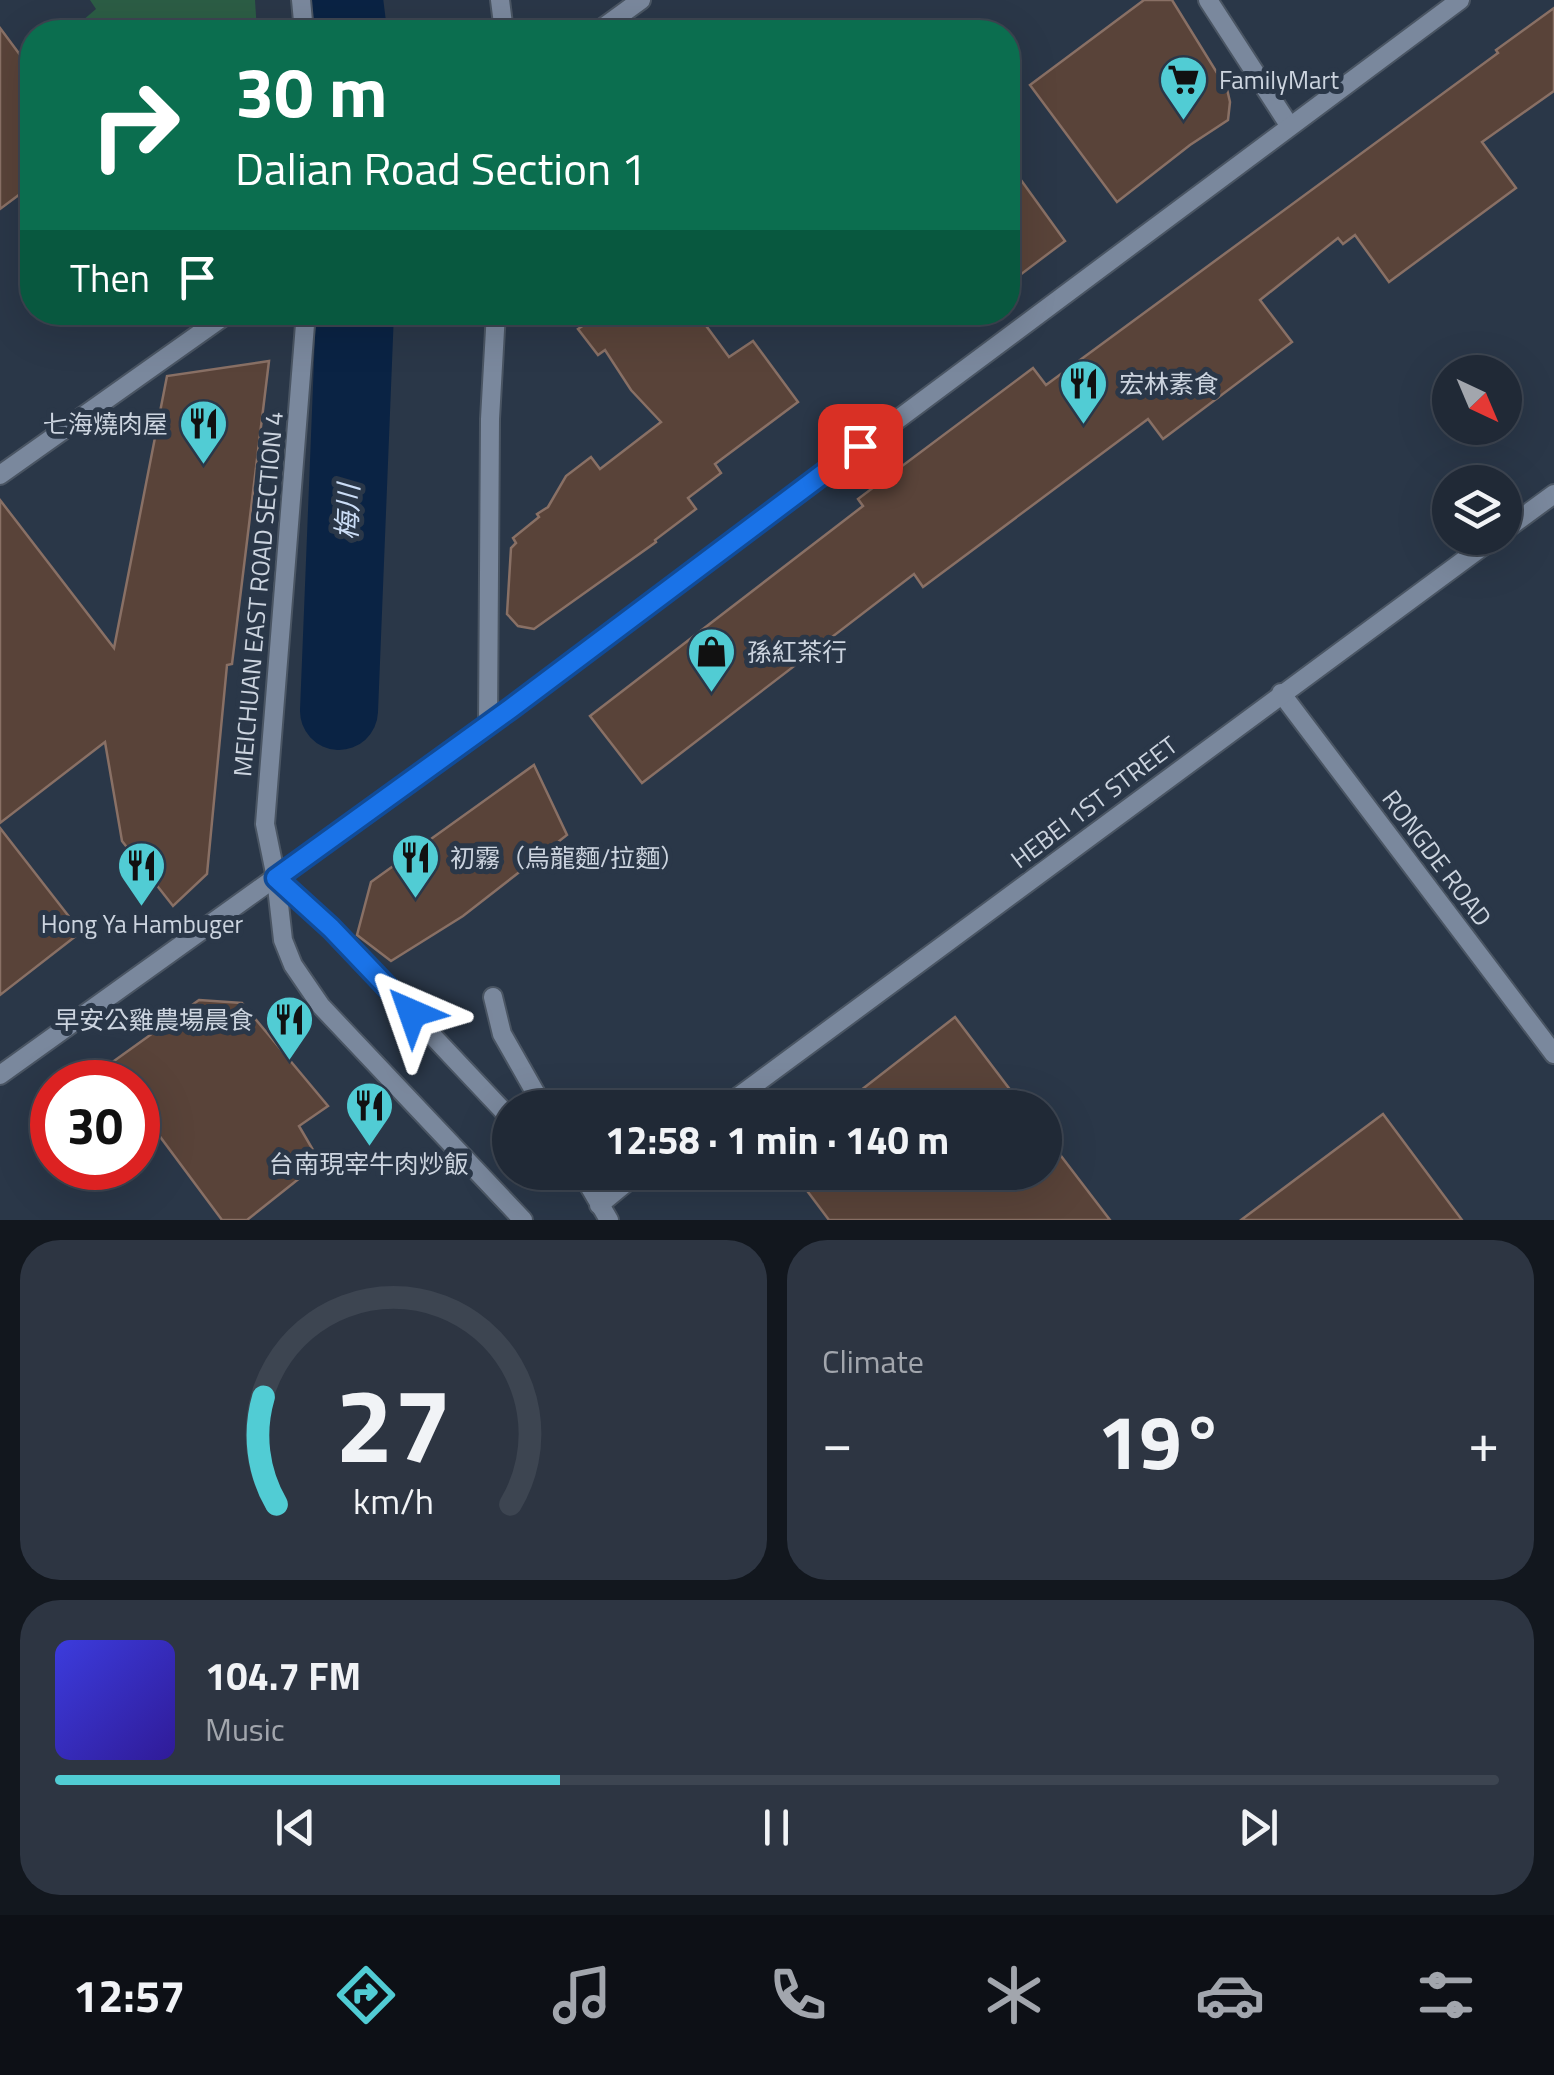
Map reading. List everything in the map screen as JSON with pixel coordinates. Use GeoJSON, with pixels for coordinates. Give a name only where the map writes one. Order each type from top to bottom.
{"type":"FeatureCollection","features":[{"type":"Feature","properties":{"kind":"street"},"geometry":{"type":"LineString","coordinates":[[614,20],[642,0]]}},
{"type":"Feature","properties":{"kind":"street"},"geometry":{"type":"LineString","coordinates":[[1208,0],[1289,125]]}},
{"type":"Feature","properties":{"kind":"street"},"geometry":{"type":"LineString","coordinates":[[0,1075],[488,725],[1460,0]]}},
{"type":"Feature","properties":{"kind":"street"},"geometry":{"type":"LineString","coordinates":[[0,475],[212,325]]}},
{"type":"Feature","properties":{"kind":"street","name":"MEICHUAN EAST ROAD SECTION 4"},"geometry":{"type":"LineString","coordinates":[[305,325],[265,824],[283,940],[293,966],[321,1006],[523,1220]]}},
{"type":"Feature","properties":{"kind":"street"},"geometry":{"type":"LineString","coordinates":[[488,725],[490,418],[495,325]]}},
{"type":"Feature","properties":{"kind":"street"},"geometry":{"type":"LineString","coordinates":[[1522,518],[1554,494]]}},
{"type":"Feature","properties":{"kind":"street","name":"HEBEI 1ST STREET"},"geometry":{"type":"LineString","coordinates":[[748,1090],[1470,555]]}},
{"type":"Feature","properties":{"kind":"street","name":"RONGDE ROAD"},"geometry":{"type":"LineString","coordinates":[[1281,692],[1554,1054]]}},
{"type":"Feature","properties":{"kind":"street"},"geometry":{"type":"LineString","coordinates":[[276,878],[342,938],[492,1099]]}},
{"type":"Feature","properties":{"kind":"street"},"geometry":{"type":"LineString","coordinates":[[494,997],[502,1034],[534,1090]]}},
{"type":"Feature","properties":{"kind":"street"},"geometry":{"type":"LineString","coordinates":[[583,1190],[604,1212]]}},
{"type":"Feature","properties":{"kind":"street"},"geometry":{"type":"LineString","coordinates":[[591,1190],[604,1212]]}},
{"type":"Feature","properties":{"kind":"street"},"geometry":{"type":"LineString","coordinates":[[604,1212],[623,1190]]}},
{"type":"Feature","properties":{"kind":"green space"},"geometry":{"type":"Polygon","coordinates":[[[90,0],[255,0],[256,20],[83,20],[96,9],[90,0]]]}},
{"type":"Feature","properties":{"kind":"building"},"geometry":{"type":"Polygon","coordinates":[[[1144,0],[1172,0],[1227,89],[1228,120],[1117,202],[1030,85],[1144,0]]]}},
{"type":"Feature","properties":{"kind":"building"},"geometry":{"type":"Polygon","coordinates":[[[1554,8],[1554,91],[1482,142],[1516,188],[1389,282],[1355,235],[1343,244],[1338,238],[1260,300],[1292,342],[1163,439],[1148,419],[923,587],[914,574],[642,783],[590,716],[863,506],[858,499],[1033,368],[1046,385],[1554,8]]]}},
{"type":"Feature","properties":{"kind":"building"},"geometry":{"type":"Polygon","coordinates":[[[0,28],[20,55],[20,194],[0,209],[0,28]]]}},
{"type":"Feature","properties":{"kind":"building"},"geometry":{"type":"Polygon","coordinates":[[[1020,179],[1065,241],[1020,275],[1020,179]]]}},
{"type":"Feature","properties":{"kind":"building"},"geometry":{"type":"Polygon","coordinates":[[[584,325],[706,325],[729,357],[753,341],[798,402],[715,464],[721,473],[688,498],[696,509],[534,629],[518,626],[507,614],[511,548],[516,543],[513,538],[548,507],[566,476],[591,457],[600,469],[661,422],[631,390],[605,350],[598,355],[578,329],[584,325]]]}},
{"type":"Feature","properties":{"kind":"building"},"geometry":{"type":"Polygon","coordinates":[[[269,361],[232,664],[227,665],[207,874],[173,906],[122,841],[105,742],[0,823],[0,500],[114,648],[167,376],[269,361]]]}},
{"type":"Feature","properties":{"kind":"building"},"geometry":{"type":"Polygon","coordinates":[[[534,765],[567,835],[463,916],[391,961],[357,935],[371,882],[534,765]]]}},
{"type":"Feature","properties":{"kind":"building"},"geometry":{"type":"Polygon","coordinates":[[[0,828],[81,932],[0,995],[0,828]]]}},
{"type":"Feature","properties":{"kind":"building"},"geometry":{"type":"Polygon","coordinates":[[[199,1000],[242,1003],[328,1106],[299,1126],[320,1162],[247,1220],[222,1220],[160,1137],[160,1060],[115,1060],[199,1000]]]}},
{"type":"Feature","properties":{"kind":"building"},"geometry":{"type":"Polygon","coordinates":[[[955,1017],[1010,1090],[861,1090],[955,1017]]]}},
{"type":"Feature","properties":{"kind":"building"},"geometry":{"type":"Polygon","coordinates":[[[1383,1114],[1462,1220],[1241,1220],[1383,1114]]]}},
{"type":"Feature","properties":{"kind":"building"},"geometry":{"type":"Polygon","coordinates":[[[1062,1157],[1110,1220],[829,1220],[806,1190],[1062,1190],[1062,1157]]]}},
{"type":"Feature","properties":{"kind":"waterway","name":"梅川"},"geometry":{"type":"LineString","coordinates":[[344,0],[346,20]]}},
{"type":"Feature","properties":{"kind":"waterway","name":"梅川"},"geometry":{"type":"LineString","coordinates":[[339,711],[354,325]]}},
{"type":"Feature","properties":{"kind":"place","name":"FamilyMart"},"geometry":{"type":"Point","coordinates":[1184,122]}},
{"type":"Feature","properties":{"kind":"place","name":"宏林素食"},"geometry":{"type":"Point","coordinates":[1084,426]}},
{"type":"Feature","properties":{"kind":"place","name":"七海燒肉屋"},"geometry":{"type":"Point","coordinates":[203,466]}},
{"type":"Feature","properties":{"kind":"place","name":"孫紅茶行"},"geometry":{"type":"Point","coordinates":[712,694]}},
{"type":"Feature","properties":{"kind":"place","name":"初霧（烏龍麵/拉麵）"},"geometry":{"type":"Point","coordinates":[415,900]}},
{"type":"Feature","properties":{"kind":"place","name":"Hong Ya Hambuger"},"geometry":{"type":"Point","coordinates":[142,908]}},
{"type":"Feature","properties":{"kind":"place","name":"早安公雞農場晨食"},"geometry":{"type":"Point","coordinates":[289,1062]}},
{"type":"Feature","properties":{"kind":"place","name":"台南現宰牛肉炒飯"},"geometry":{"type":"Point","coordinates":[369,1148]}},
{"type":"Feature","properties":{"kind":"route"},"geometry":{"type":"LineString","coordinates":[[412,1013],[331,928],[276,878],[510,709],[860,446]]}}]}
